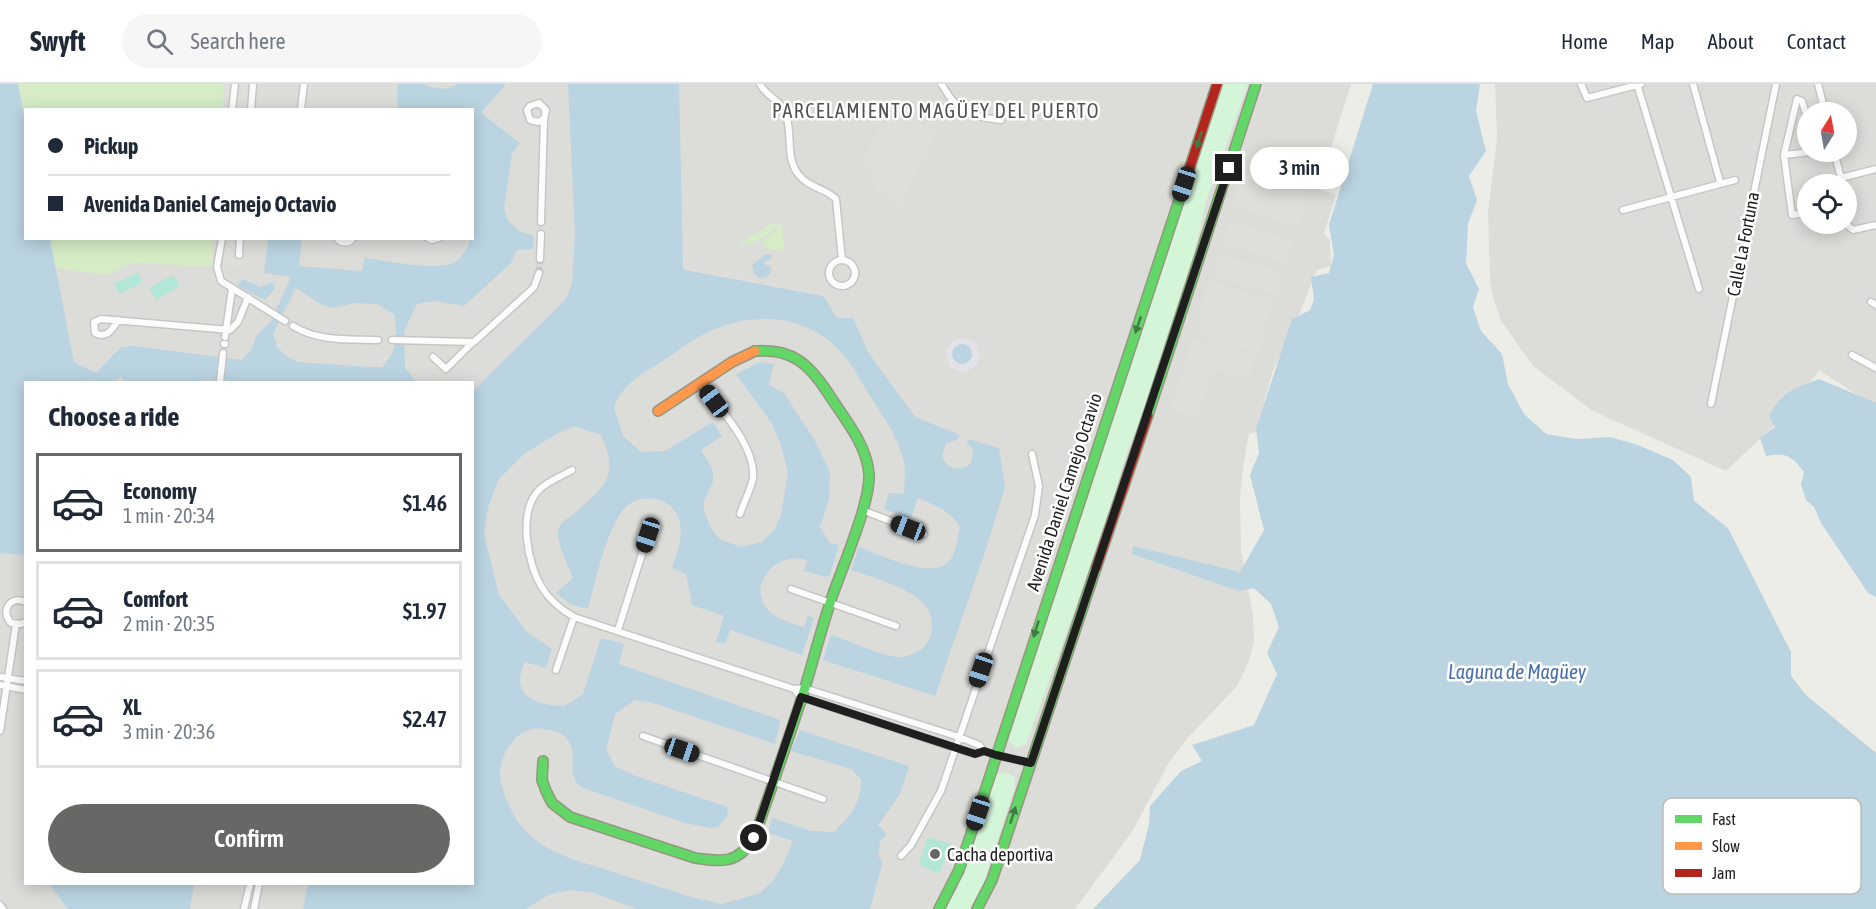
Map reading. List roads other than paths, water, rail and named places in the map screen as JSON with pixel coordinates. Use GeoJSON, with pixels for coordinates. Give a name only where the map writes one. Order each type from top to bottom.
{"type":"FeatureCollection","features":[{"type":"Feature","properties":{"kind":"main road","name":"Avenida Daniel Camejo Octavio"},"geometry":{"type":"LineString","coordinates":[[939,909],[959,870],[1217,84]]}},
{"type":"Feature","properties":{"kind":"main road"},"geometry":{"type":"LineString","coordinates":[[977,909],[992,880],[1256,84]]}},
{"type":"Feature","properties":{"kind":"main road"},"geometry":{"type":"LineString","coordinates":[[543,761],[542,780],[546,791],[552,803],[570,817],[695,858],[714,861],[727,861],[748,848],[760,824],[774,783],[800,691],[862,510],[869,473],[861,445],[814,372],[808,366],[784,353],[771,350],[755,351],[732,362],[658,411]]}},
{"type":"Feature","properties":{"kind":"street"},"geometry":{"type":"LineString","coordinates":[[232,108],[235,84]]}},
{"type":"Feature","properties":{"kind":"street"},"geometry":{"type":"LineString","coordinates":[[251,108],[253,84]]}},
{"type":"Feature","properties":{"kind":"street"},"geometry":{"type":"LineString","coordinates":[[301,108],[304,84]]}},
{"type":"Feature","properties":{"kind":"street"},"geometry":{"type":"LineString","coordinates":[[760,84],[766,93],[782,106],[786,114],[789,152],[797,173],[808,185],[832,194],[836,200],[842,260]]}},
{"type":"Feature","properties":{"kind":"street"},"geometry":{"type":"LineString","coordinates":[[941,84],[950,98],[977,118],[1001,120]]}},
{"type":"Feature","properties":{"kind":"street"},"geometry":{"type":"LineString","coordinates":[[1581,84],[1587,98],[1638,84],[1699,289]]}},
{"type":"Feature","properties":{"kind":"street"},"geometry":{"type":"LineString","coordinates":[[1693,84],[1720,182]]}},
{"type":"Feature","properties":{"kind":"street","name":"Calle La Fortuna"},"geometry":{"type":"LineString","coordinates":[[1711,404],[1776,84]]}},
{"type":"Feature","properties":{"kind":"street"},"geometry":{"type":"LineString","coordinates":[[1818,84],[1822,102]]}},
{"type":"Feature","properties":{"kind":"street"},"geometry":{"type":"LineString","coordinates":[[1797,214],[1792,215],[1784,155],[1797,99],[1802,102]]}},
{"type":"Feature","properties":{"kind":"street"},"geometry":{"type":"LineString","coordinates":[[542,222],[544,119]]}},
{"type":"Feature","properties":{"kind":"street"},"geometry":{"type":"LineString","coordinates":[[1784,155],[1797,154]]}},
{"type":"Feature","properties":{"kind":"street"},"geometry":{"type":"LineString","coordinates":[[1857,175],[1876,169]]}},
{"type":"Feature","properties":{"kind":"street"},"geometry":{"type":"LineString","coordinates":[[1623,210],[1734,180]]}},
{"type":"Feature","properties":{"kind":"street"},"geometry":{"type":"LineString","coordinates":[[1857,229],[1876,225]]}},
{"type":"Feature","properties":{"kind":"street"},"geometry":{"type":"LineString","coordinates":[[540,259],[541,235]]}},
{"type":"Feature","properties":{"kind":"street"},"geometry":{"type":"LineString","coordinates":[[222,240],[217,267],[222,281],[283,320]]}},
{"type":"Feature","properties":{"kind":"street"},"geometry":{"type":"LineString","coordinates":[[238,255],[240,240]]}},
{"type":"Feature","properties":{"kind":"street"},"geometry":{"type":"LineString","coordinates":[[842,260],[850,263],[855,274],[848,284],[840,286],[830,278],[829,270],[834,263],[842,260]]}},
{"type":"Feature","properties":{"kind":"street"},"geometry":{"type":"LineString","coordinates":[[433,357],[446,369],[534,287],[539,273]]}},
{"type":"Feature","properties":{"kind":"street"},"geometry":{"type":"LineString","coordinates":[[225,339],[232,289]]}},
{"type":"Feature","properties":{"kind":"street"},"geometry":{"type":"LineString","coordinates":[[225,339],[235,327],[248,297]]}},
{"type":"Feature","properties":{"kind":"street"},"geometry":{"type":"LineString","coordinates":[[118,320],[225,339]]}},
{"type":"Feature","properties":{"kind":"street"},"geometry":{"type":"LineString","coordinates":[[293,326],[320,338],[378,340]]}},
{"type":"Feature","properties":{"kind":"street"},"geometry":{"type":"LineString","coordinates":[[393,340],[474,342]]}},
{"type":"Feature","properties":{"kind":"street"},"geometry":{"type":"LineString","coordinates":[[220,381],[223,354]]}},
{"type":"Feature","properties":{"kind":"street"},"geometry":{"type":"LineString","coordinates":[[1851,355],[1876,368]]}},
{"type":"Feature","properties":{"kind":"street"},"geometry":{"type":"LineString","coordinates":[[701,383],[736,431],[751,457],[753,479],[740,514]]}},
{"type":"Feature","properties":{"kind":"street"},"geometry":{"type":"LineString","coordinates":[[901,856],[911,845],[941,791],[1035,515],[1039,486],[1032,454]]}},
{"type":"Feature","properties":{"kind":"street"},"geometry":{"type":"LineString","coordinates":[[572,470],[540,488],[530,503],[526,523],[527,543],[542,588],[553,602],[574,617],[800,691],[955,748],[975,754],[984,751]]}},
{"type":"Feature","properties":{"kind":"street"},"geometry":{"type":"LineString","coordinates":[[862,510],[924,534]]}},
{"type":"Feature","properties":{"kind":"street"},"geometry":{"type":"LineString","coordinates":[[618,630],[648,535]]}},
{"type":"Feature","properties":{"kind":"street"},"geometry":{"type":"LineString","coordinates":[[791,589],[896,626]]}},
{"type":"Feature","properties":{"kind":"street"},"geometry":{"type":"LineString","coordinates":[[24,602],[15,600],[7,605],[6,615],[11,622],[16,624],[24,622]]}},
{"type":"Feature","properties":{"kind":"street"},"geometry":{"type":"LineString","coordinates":[[556,670],[574,617]]}},
{"type":"Feature","properties":{"kind":"street"},"geometry":{"type":"LineString","coordinates":[[0,731],[3,686],[8,678],[16,624]]}},
{"type":"Feature","properties":{"kind":"street"},"geometry":{"type":"LineString","coordinates":[[0,677],[24,681]]}},
{"type":"Feature","properties":{"kind":"street"},"geometry":{"type":"LineString","coordinates":[[3,686],[24,690]]}},
{"type":"Feature","properties":{"kind":"street"},"geometry":{"type":"LineString","coordinates":[[800,691],[958,737],[979,745],[984,751],[1031,763]]}},
{"type":"Feature","properties":{"kind":"street"},"geometry":{"type":"LineString","coordinates":[[643,736],[823,799]]}},
{"type":"Feature","properties":{"kind":"street"},"geometry":{"type":"LineString","coordinates":[[244,909],[250,885]]}},
{"type":"Feature","properties":{"kind":"street"},"geometry":{"type":"LineString","coordinates":[[254,909],[258,885]]}},
{"type":"Feature","properties":{"kind":"street"},"geometry":{"type":"LineString","coordinates":[[0,904],[3,909]]}},
{"type":"Feature","properties":{"kind":"water"},"geometry":{"type":"Polygon","coordinates":[[[0,84],[18,84],[24,115],[24,240],[50,240],[74,362],[96,373],[121,347],[134,346],[242,360],[251,350],[257,335],[271,321],[291,277],[264,273],[268,240],[302,240],[299,266],[362,271],[365,258],[428,266],[455,262],[465,252],[470,240],[474,240],[474,108],[398,108],[397,84],[424,84],[446,89],[458,84],[506,84],[481,113],[520,143],[512,154],[504,208],[508,221],[521,232],[534,236],[533,249],[517,250],[511,263],[464,306],[436,301],[417,304],[404,331],[405,367],[415,381],[125,381],[121,376],[115,381],[24,381],[24,555],[0,553],[0,84]],[[296,288],[273,334],[277,347],[285,355],[298,362],[382,367],[396,343],[394,314],[377,304],[356,303],[333,308],[322,305],[296,288]]]}},
{"type":"Feature","properties":{"kind":"water"},"geometry":{"type":"Polygon","coordinates":[[[568,84],[679,84],[683,267],[686,270],[823,296],[837,318],[853,318],[868,352],[915,417],[960,435],[958,439],[946,444],[942,456],[946,464],[952,468],[968,466],[972,461],[973,449],[967,443],[968,439],[999,448],[1005,487],[935,696],[823,660],[831,635],[896,657],[912,654],[925,646],[932,625],[930,614],[924,604],[902,589],[851,570],[859,547],[906,565],[920,568],[943,566],[953,556],[960,527],[947,512],[918,498],[911,519],[884,509],[889,493],[904,494],[905,470],[899,445],[855,370],[843,354],[826,338],[813,330],[783,320],[767,319],[735,322],[713,330],[693,340],[636,378],[623,391],[614,408],[623,436],[641,452],[665,451],[713,422],[722,436],[701,450],[713,471],[713,482],[703,503],[705,514],[712,530],[721,540],[741,547],[762,542],[775,529],[781,515],[788,472],[780,442],[771,422],[736,374],[760,362],[774,364],[769,385],[784,393],[815,441],[830,472],[829,499],[820,527],[830,543],[839,545],[830,575],[826,577],[804,571],[807,560],[795,558],[774,566],[766,574],[762,583],[760,593],[763,603],[771,613],[802,627],[808,616],[814,618],[802,655],[730,630],[725,644],[716,642],[724,616],[692,605],[686,574],[672,568],[680,541],[681,529],[677,514],[664,502],[656,499],[647,498],[630,504],[617,519],[602,558],[588,609],[572,605],[556,593],[573,578],[559,543],[559,527],[600,490],[609,472],[607,449],[601,435],[574,426],[524,454],[499,479],[488,507],[484,534],[499,595],[527,632],[552,649],[546,668],[525,662],[520,683],[528,696],[545,704],[565,706],[583,694],[601,638],[624,644],[619,664],[780,720],[775,744],[653,703],[635,700],[615,714],[606,750],[616,767],[633,775],[728,807],[727,816],[718,827],[710,828],[685,823],[581,787],[573,774],[572,748],[562,734],[544,729],[527,731],[513,740],[508,747],[500,772],[504,793],[522,827],[539,842],[572,859],[691,897],[722,904],[760,893],[773,881],[793,841],[768,833],[772,818],[811,831],[834,832],[850,815],[861,788],[861,779],[851,769],[791,751],[800,730],[909,766],[900,794],[878,825],[887,834],[880,842],[878,856],[883,861],[870,909],[637,909],[594,893],[571,890],[550,894],[526,909],[303,909],[308,885],[474,885],[474,390],[566,299],[572,283],[575,234],[568,84]]]}},
{"type":"Feature","properties":{"kind":"water","name":"Laguna de Magüey"},"geometry":{"type":"Polygon","coordinates":[[[1373,84],[1480,84],[1476,111],[1486,151],[1469,176],[1477,200],[1468,224],[1466,263],[1479,289],[1473,307],[1481,331],[1502,354],[1508,384],[1524,414],[1546,434],[1577,439],[1610,437],[1638,445],[1673,460],[1691,477],[1694,501],[1728,528],[1791,652],[1791,676],[1806,695],[1876,753],[1876,909],[1093,909],[1140,860],[1149,824],[1150,806],[1181,771],[1202,761],[1192,745],[1254,725],[1277,674],[1267,653],[1279,627],[1271,604],[1254,588],[1239,591],[1132,554],[1133,546],[1240,572],[1264,530],[1250,475],[1259,453],[1256,429],[1292,319],[1310,310],[1314,299],[1311,277],[1329,273],[1334,255],[1329,225],[1373,84]]]}},
{"type":"Feature","properties":{"kind":"water"},"geometry":{"type":"Polygon","coordinates":[[[766,254],[772,258],[763,263],[770,267],[771,272],[767,277],[760,278],[755,275],[752,265],[766,254]]]}},
{"type":"Feature","properties":{"kind":"water"},"geometry":{"type":"Polygon","coordinates":[[[242,279],[261,287],[273,282],[275,288],[265,300],[237,286],[242,279]]]}},
{"type":"Feature","properties":{"kind":"water"},"geometry":{"type":"Polygon","coordinates":[[[958,344],[966,344],[972,350],[972,358],[966,364],[958,364],[952,358],[952,350],[958,344]]]}},
{"type":"Feature","properties":{"kind":"water"},"geometry":{"type":"Polygon","coordinates":[[[1819,379],[1876,403],[1876,597],[1868,593],[1821,523],[1814,507],[1806,500],[1801,484],[1804,472],[1788,456],[1766,456],[1760,438],[1775,427],[1769,416],[1784,396],[1819,379]]]}},
{"type":"Feature","properties":{"kind":"water"},"geometry":{"type":"Polygon","coordinates":[[[50,885],[194,885],[190,909],[68,909],[50,885]]]}},
{"type":"Feature","properties":{"kind":"tunnel"},"geometry":{"type":"LineString","coordinates":[[539,273],[540,259]]}},
{"type":"Feature","properties":{"kind":"place","name":"Cacha deportiva"},"geometry":{"type":"Point","coordinates":[935,854]}},
{"type":"Feature","properties":{"kind":"district","name":"PARCELAMIENTO MAGÜEY DEL PUERTO"},"geometry":{"type":"Point","coordinates":[936,110]}}]}
